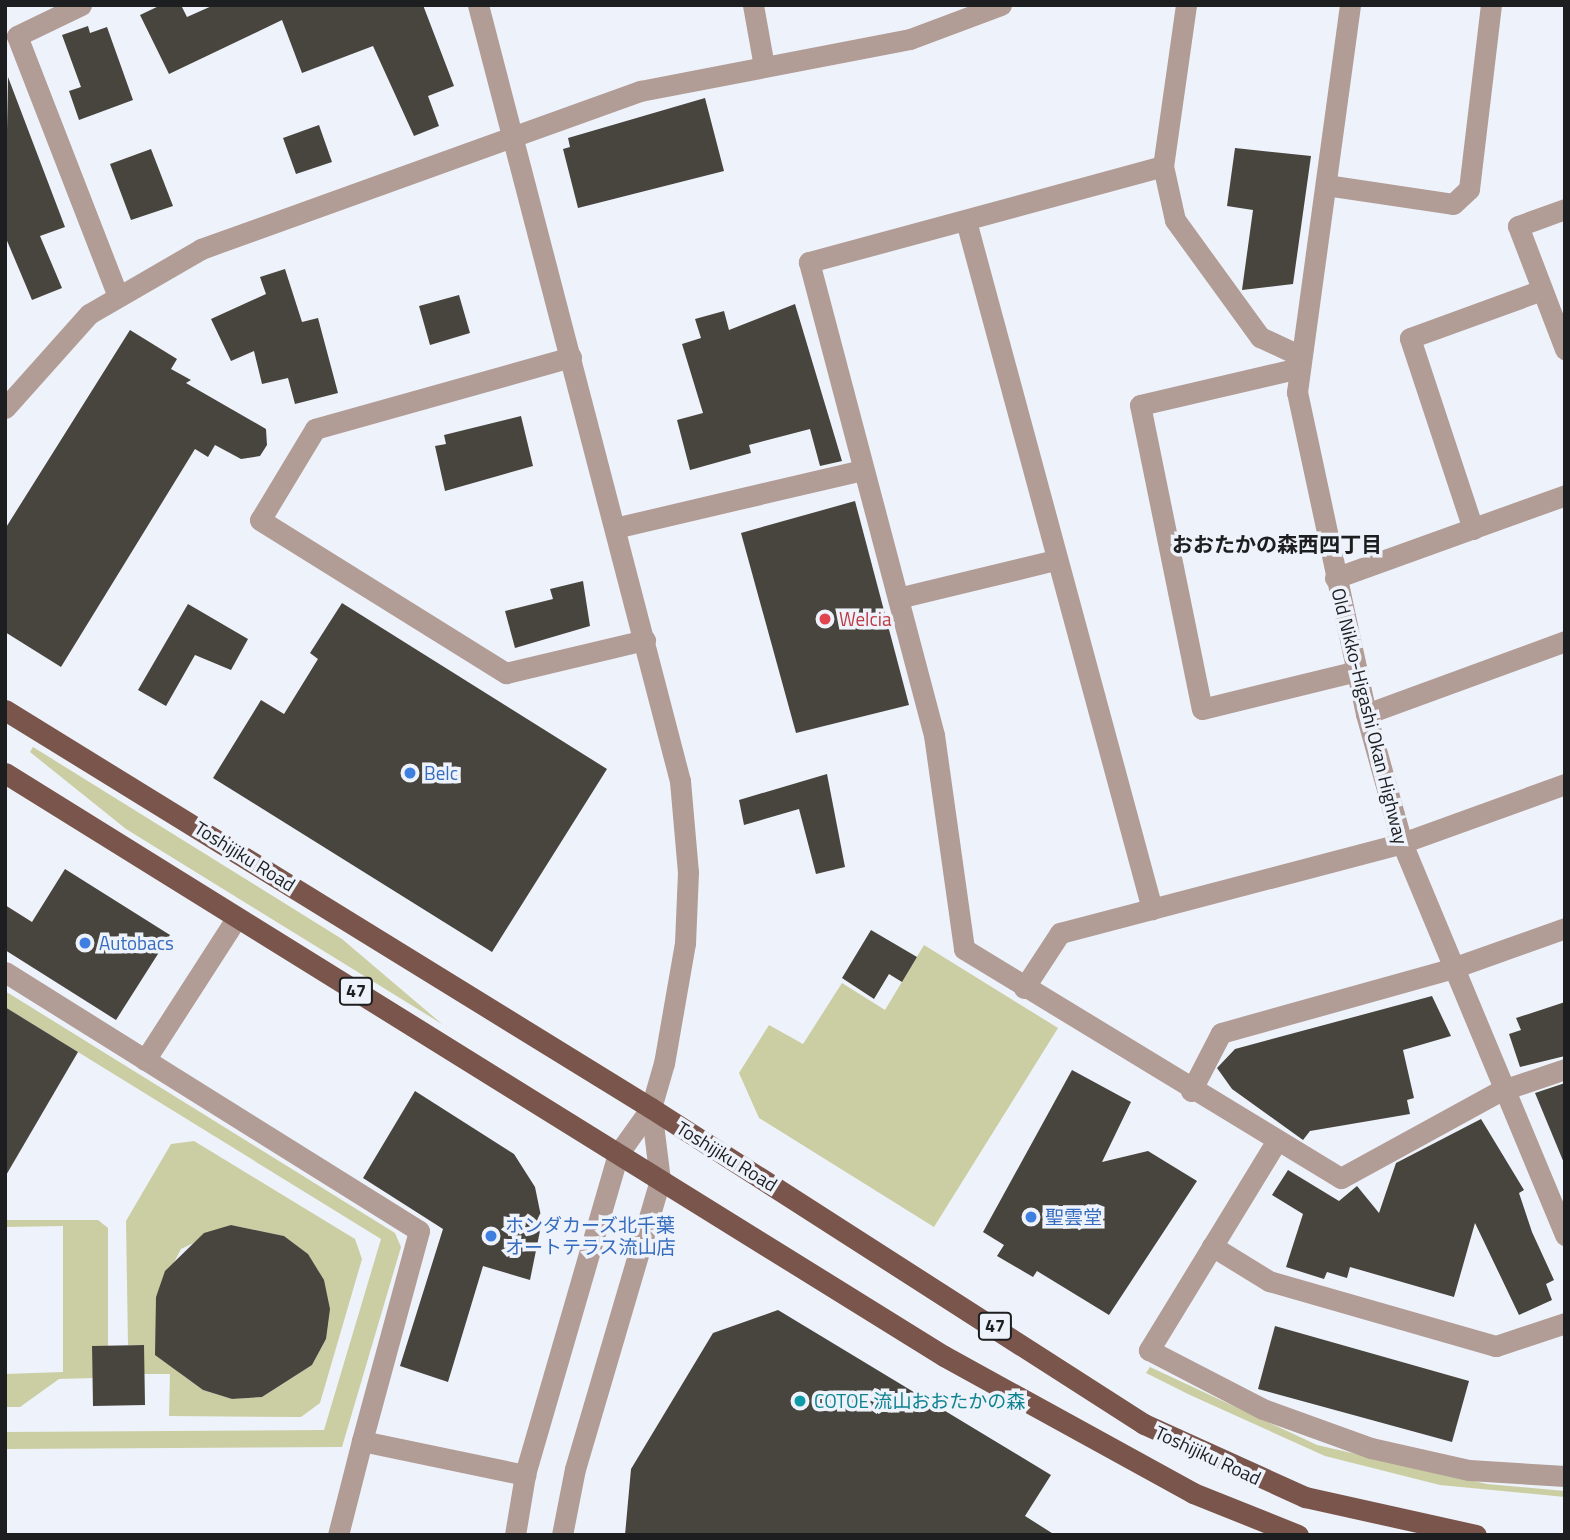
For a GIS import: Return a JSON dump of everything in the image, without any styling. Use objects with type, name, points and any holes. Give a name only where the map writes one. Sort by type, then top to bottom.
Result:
[{"type":"main road","name":"Toshijiku Road","points":[[5,710],[651,1108],[1193,1451],[1355,1512],[1476,1535]]},
{"type":"main road","name":"Toshijiku Road","points":[[5,773],[660,1180],[1094,1441],[1193,1493],[1298,1535]]},
{"type":"street","points":[[81,5],[11,39],[117,294]]},
{"type":"street","points":[[478,5],[515,137],[570,357],[618,527],[680,781],[688,872],[677,1006],[651,1108],[660,1180],[575,1469],[562,1535]]},
{"type":"street","points":[[753,5],[764,66]]},
{"type":"street","points":[[5,408],[61,340],[117,294],[201,249],[640,91],[910,39],[1001,5]]},
{"type":"street","points":[[1186,5],[1163,166],[1175,220],[1260,337],[1300,362]]},
{"type":"street","name":"Old Nikko-Higashi Okan Highway","points":[[1350,5],[1297,392],[1366,714],[1402,844],[1500,1091],[1562,1222]]},
{"type":"street","points":[[1326,185],[1453,204],[1469,189],[1491,5]]},
{"type":"street","points":[[1163,166],[809,262],[934,735],[964,949],[1191,1091],[1341,1178],[1500,1091],[1565,1069]]},
{"type":"street","points":[[1565,209],[1518,226],[1565,349]]},
{"type":"street","points":[[966,221],[1055,560],[1152,909]]},
{"type":"street","points":[[1473,529],[1410,338],[1542,290]]},
{"type":"street","points":[[570,357],[315,429],[260,520],[506,673],[645,640]]},
{"type":"street","points":[[1300,362],[1140,405],[1202,709],[1357,671]]},
{"type":"street","points":[[618,527],[862,470]]},
{"type":"street","points":[[1335,579],[1565,495]]},
{"type":"street","points":[[898,598],[1055,560]]},
{"type":"street","points":[[1366,714],[1565,641]]},
{"type":"street","points":[[1024,988],[1060,933],[1402,844],[1565,784]]},
{"type":"street","points":[[145,1060],[236,919]]},
{"type":"street","points":[[1191,1091],[1220,1033],[1451,969],[1565,928]]},
{"type":"street","points":[[5,972],[419,1231],[338,1535]]},
{"type":"street","points":[[515,1535],[526,1475],[618,1153],[651,1108]]},
{"type":"street","points":[[1276,1142],[1149,1350],[1263,1409],[1371,1448],[1469,1470],[1565,1476]]},
{"type":"street","points":[[1212,1246],[1269,1281],[1496,1346],[1565,1323]]},
{"type":"street","points":[[362,1441],[526,1475]]},
{"type":"green space","points":[[33,747],[342,939],[442,1024],[126,829],[30,752]]},
{"type":"green space","points":[[924,945],[1058,1028],[934,1227],[759,1118],[739,1073],[769,1025],[803,1044],[842,983],[885,1010]]},
{"type":"green space","points":[[5,991],[395,1233],[401,1247],[342,1447],[5,1449],[5,1432],[324,1430],[381,1239],[5,1007]]},
{"type":"green space","points":[[194,1141],[355,1239],[362,1259],[320,1403],[301,1417],[169,1416],[170,1374],[144,1374],[144,1345],[128,1345],[126,1221],[171,1144]],"holes":[[[231,1225],[284,1236],[308,1254],[326,1339],[312,1365],[262,1397],[232,1399],[203,1390],[181,1374],[156,1325],[156,1297],[181,1249]]]},
{"type":"green space","points":[[5,1220],[98,1220],[108,1228],[108,1346],[92,1346],[93,1378],[59,1379],[20,1407],[5,1407],[5,1374],[63,1372],[63,1226],[5,1227]]},
{"type":"green space","points":[[1150,1367],[1317,1445],[1487,1484],[1565,1491],[1565,1497],[1440,1485],[1325,1456],[1146,1373]]},
{"type":"building","points":[[161,5],[181,5],[187,17],[214,5],[423,5],[454,86],[428,96],[439,126],[414,136],[373,46],[302,73],[282,20],[169,74],[140,15]]},
{"type":"building","points":[[88,26],[90,33],[107,27],[133,100],[79,120],[69,91],[81,87],[62,35]]},
{"type":"building","points":[[8,77],[65,227],[40,236],[62,288],[32,300],[5,236]]},
{"type":"building","points":[[705,98],[724,171],[578,208],[563,149],[570,147],[568,138]]},
{"type":"building","points":[[319,125],[332,162],[296,174],[283,138]]},
{"type":"building","points":[[1235,148],[1311,156],[1293,284],[1242,290],[1253,210],[1227,206]]},
{"type":"building","points":[[151,149],[173,206],[131,220],[110,164]]},
{"type":"building","points":[[285,269],[302,322],[318,318],[338,393],[295,404],[288,378],[262,384],[254,351],[231,361],[211,319],[266,294],[260,277]]},
{"type":"building","points":[[459,295],[470,333],[430,345],[419,306]]},
{"type":"building","points":[[795,304],[842,461],[820,466],[810,429],[749,445],[751,453],[690,470],[677,420],[703,413],[682,344],[701,338],[695,319],[724,311],[729,330]]},
{"type":"building","points":[[130,330],[177,359],[171,369],[191,380],[186,383],[266,429],[267,445],[260,456],[241,459],[215,445],[208,457],[195,449],[61,667],[5,632],[5,529]]},
{"type":"building","points":[[521,416],[533,466],[445,491],[435,446],[446,444],[444,435]]},
{"type":"building","name":"Welcia","points":[[855,501],[909,705],[796,733],[741,533]]},
{"type":"building","points":[[583,581],[590,626],[515,648],[505,611],[553,599],[550,589]]},
{"type":"building","name":"Belc","points":[[342,603],[607,769],[492,952],[213,778],[261,700],[284,714],[318,659],[310,653]]},
{"type":"building","points":[[188,604],[248,639],[231,670],[195,655],[166,706],[138,690]]},
{"type":"building","points":[[827,774],[845,867],[816,874],[799,809],[744,825],[739,800]]},
{"type":"building","name":"Autobacs","points":[[65,869],[170,935],[116,1020],[5,950],[5,905],[32,922]]},
{"type":"building","points":[[871,930],[917,957],[902,982],[889,974],[874,999],[842,978]]},
{"type":"building","points":[[1432,996],[1451,1036],[1403,1050],[1414,1098],[1407,1100],[1410,1114],[1310,1131],[1303,1140],[1232,1089],[1217,1068],[1235,1049]]},
{"type":"building","points":[[1565,1002],[1565,1056],[1520,1067],[1509,1034],[1521,1030],[1516,1018]]},
{"type":"building","points":[[5,1007],[78,1052],[5,1177]]},
{"type":"building","points":[[1072,1070],[1131,1102],[1102,1162],[1148,1151],[1197,1181],[1109,1315],[1037,1271],[1033,1277],[997,1256],[1004,1245],[983,1232]]},
{"type":"building","points":[[1565,1083],[1565,1163],[1564,1163],[1535,1093]]},
{"type":"building","name":"ホンダカーズ北千葉 オートテラス流山店","points":[[415,1091],[514,1154],[535,1187],[542,1221],[530,1280],[483,1266],[448,1382],[400,1366],[443,1229],[363,1178]]},
{"type":"building","points":[[1481,1119],[1524,1190],[1519,1193],[1532,1232],[1554,1280],[1546,1284],[1552,1300],[1519,1315],[1475,1223],[1454,1297],[1350,1267],[1347,1278],[1327,1272],[1324,1279],[1286,1267],[1303,1214],[1272,1195],[1288,1170],[1339,1201],[1357,1186],[1379,1213],[1396,1163]]},
{"type":"building","points":[[231,1225],[284,1236],[308,1254],[324,1280],[330,1309],[326,1339],[312,1365],[262,1397],[232,1399],[203,1390],[155,1355],[156,1297],[165,1271],[204,1233]]},
{"type":"building","name":"COTOE 流山おおたかの森","points":[[778,1310],[1051,1475],[1025,1516],[1055,1535],[625,1535],[631,1469],[713,1333]]},
{"type":"building","points":[[1275,1326],[1469,1381],[1452,1442],[1258,1389]]},
{"type":"building","points":[[144,1345],[145,1405],[93,1406],[92,1346]]},
{"type":"place","name":"Welcia","points":[[825,619]]},
{"type":"place","name":"Belc","points":[[410,773]]},
{"type":"place","name":"Autobacs","points":[[85,943]]},
{"type":"place","name":"聖雲堂","points":[[1031,1217]]},
{"type":"place","name":"ホンダカーズ北千葉 オートテラス流山店","points":[[491,1236]]},
{"type":"place","name":"COTOE 流山おおたかの森","points":[[800,1401]]},
{"type":"district","name":"おおたかの森西四丁目","points":[[1277,544]]}]
